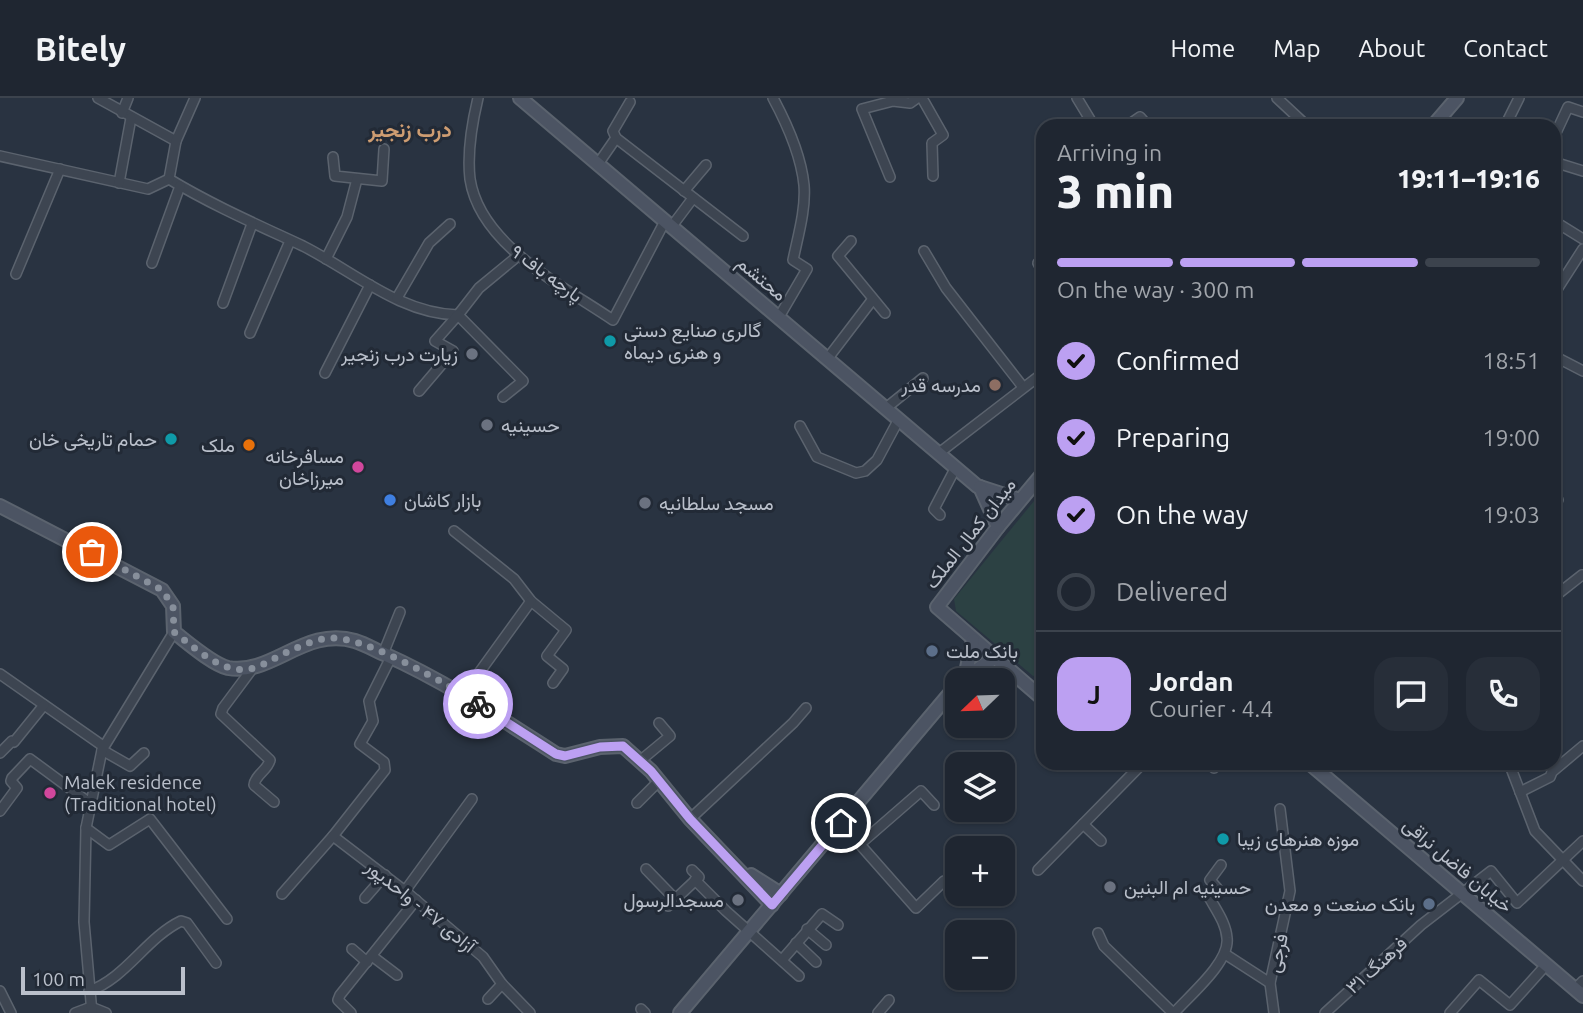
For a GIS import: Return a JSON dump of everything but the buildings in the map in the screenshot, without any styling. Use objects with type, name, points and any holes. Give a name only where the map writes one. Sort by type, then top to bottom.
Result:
[{"type":"main road","name":"محتشم","points":[[520,98],[980,488],[998,527]]},
{"type":"main road","points":[[1439,119],[1457,98]]},
{"type":"main road","name":"میدان کمال الملک","points":[[1036,481],[937,607],[1036,693]]},
{"type":"main road","name":"محتشم","points":[[980,488],[1020,500]]},
{"type":"main road","points":[[0,506],[162,590],[173,606],[174,632],[225,667],[252,669],[320,639],[355,641],[463,695],[556,754],[565,756],[600,747],[623,746],[641,760],[690,819],[772,905]]},
{"type":"main road","points":[[965,668],[973,639]]},
{"type":"main road","points":[[980,668],[994,658]]},
{"type":"main road","points":[[680,1013],[945,700]]},
{"type":"main road","name":"خیابان فاضل نراقی","points":[[1320,770],[1546,965],[1580,989]]},
{"type":"main road","points":[[736,865],[781,894]]},
{"type":"street","points":[[98,98],[176,141]]},
{"type":"street","points":[[121,113],[128,98]]},
{"type":"street","points":[[169,179],[176,141],[195,98]]},
{"type":"street","name":"پارچه باف ۹","points":[[478,98],[471,146],[471,182],[484,214],[495,232],[519,256],[613,320],[668,224]]},
{"type":"street","points":[[773,98],[787,125],[804,181],[793,260],[807,269],[779,317]]},
{"type":"street","points":[[890,177],[862,109],[894,101],[910,103],[919,98],[943,135],[932,143],[933,176]]},
{"type":"street","points":[[1077,98],[1090,119]]},
{"type":"street","points":[[1281,100],[1300,119]]},
{"type":"street","points":[[1508,119],[1515,100]]},
{"type":"street","points":[[631,102],[613,131],[616,138],[743,236]]},
{"type":"street","points":[[1561,122],[1568,107],[1583,112]]},
{"type":"street","points":[[119,183],[131,118]]},
{"type":"street","points":[[598,164],[616,138]]},
{"type":"street","points":[[333,157],[335,176],[382,181],[384,149]]},
{"type":"street","points":[[0,156],[148,189],[169,179]]},
{"type":"street","points":[[1561,164],[1583,171]]},
{"type":"street","points":[[684,191],[706,165]]},
{"type":"street","points":[[16,274],[60,169]]},
{"type":"street","points":[[169,179],[397,298],[443,315],[458,315],[523,381],[503,397]]},
{"type":"street","points":[[326,259],[347,217],[357,179]]},
{"type":"street","points":[[152,263],[180,186]]},
{"type":"street","points":[[668,224],[694,198]]},
{"type":"street","points":[[223,303],[252,224]]},
{"type":"street","points":[[397,298],[429,243],[450,224]]},
{"type":"street","points":[[1561,225],[1583,239]]},
{"type":"street","points":[[250,333],[290,241]]},
{"type":"street","points":[[851,242],[838,256],[886,313]]},
{"type":"street","points":[[1561,286],[1580,261],[1583,249]]},
{"type":"street","points":[[923,251],[946,288],[1023,387]]},
{"type":"street","points":[[419,391],[453,351],[435,341],[479,288],[519,256]]},
{"type":"street","points":[[325,373],[370,285]]},
{"type":"street","points":[[828,358],[873,299]]},
{"type":"street","points":[[1561,360],[1583,371]]},
{"type":"street","points":[[886,408],[923,378]]},
{"type":"street","points":[[939,453],[1036,378]]},
{"type":"street","points":[[800,426],[817,457],[856,474],[865,471],[877,460],[899,419]]},
{"type":"street","points":[[940,515],[934,509],[956,467]]},
{"type":"street","points":[[454,531],[514,579],[531,601],[566,630],[548,656],[564,669],[553,682]]},
{"type":"street","points":[[1561,592],[1582,575]]},
{"type":"street","points":[[463,695],[531,601]]},
{"type":"street","points":[[282,894],[333,836],[385,770],[384,762],[360,744],[373,721],[369,701],[387,656],[400,612]]},
{"type":"street","points":[[91,1010],[84,922],[86,828],[102,748],[174,632]]},
{"type":"street","points":[[252,669],[221,714],[271,760],[254,785],[274,802]]},
{"type":"street","points":[[0,674],[130,766],[144,753]]},
{"type":"street","points":[[0,753],[14,742],[44,705]]},
{"type":"street","points":[[690,819],[806,708]]},
{"type":"street","points":[[641,760],[670,736],[659,723]]},
{"type":"street","points":[[1561,764],[1583,746]]},
{"type":"street","points":[[1,808],[17,788],[11,781],[12,778],[30,760],[91,804]]},
{"type":"street","points":[[1038,870],[1136,770]]},
{"type":"street","points":[[1512,770],[1535,831],[1583,881]]},
{"type":"street","points":[[1520,792],[1550,778],[1554,770]]},
{"type":"street","points":[[637,803],[659,781]]},
{"type":"street","points":[[860,844],[921,791],[934,805]]},
{"type":"street","points":[[70,805],[77,796]]},
{"type":"street","points":[[405,891],[472,799]]},
{"type":"street","name":"فرجی","points":[[1274,1013],[1270,983],[1290,891],[1280,809]]},
{"type":"street","points":[[86,828],[109,845],[150,819],[227,919]]},
{"type":"street","points":[[841,823],[916,908],[944,881]]},
{"type":"street","points":[[1083,824],[1101,841]]},
{"type":"street","name":"آزادی ۴۷ - واحدپور","points":[[333,836],[405,891],[483,957],[502,984],[530,1013]]},
{"type":"street","points":[[1564,861],[1583,841]]},
{"type":"street","name":"فرهنگ ۳۱","points":[[1325,1013],[1421,925],[1490,871],[1517,903],[1564,861]]},
{"type":"street","points":[[1098,933],[1104,946],[1173,1013],[1226,954],[1228,941],[1225,927],[1209,897],[1217,888],[1210,880],[1221,865]]},
{"type":"street","points":[[646,869],[671,903],[694,875],[726,911],[799,976]]},
{"type":"street","points":[[365,898],[385,875]]},
{"type":"street","points":[[351,1013],[338,1000],[416,900]]},
{"type":"street","points":[[782,960],[822,914],[838,925]]},
{"type":"street","points":[[89,991],[113,979],[130,961],[181,921],[187,923],[216,963]]},
{"type":"street","points":[[807,929],[826,945]]},
{"type":"street","points":[[796,943],[816,962]]},
{"type":"street","points":[[352,949],[397,975]]},
{"type":"street","points":[[1226,954],[1270,983]]},
{"type":"street","points":[[1450,1013],[1479,980],[1510,1005],[1546,965]]},
{"type":"street","points":[[488,999],[502,984]]},
{"type":"street","points":[[0,991],[11,1013]]},
{"type":"street","points":[[878,1013],[889,1000]]},
{"type":"street","points":[[75,1013],[91,1010],[106,1013]]},
{"type":"green space","points":[[1036,499],[1036,676],[1033,676],[956,611],[954,599]]},
{"type":"way so far","points":[[92,552],[162,590],[173,606],[174,632],[225,667],[252,669],[320,639],[355,641],[425,673],[478,704]]},
{"type":"place","name":"گالری صنایع دستی و هنری دیماه","points":[[610,341]]},
{"type":"place","name":"زیارت درب زنجیر","points":[[472,354]]},
{"type":"place","name":"مدرسه قدر","points":[[995,385]]},
{"type":"place","name":"حسینیه","points":[[487,425]]},
{"type":"place","name":"حمام تاریخی خان","points":[[171,439]]},
{"type":"place","name":"ملک","points":[[249,445]]},
{"type":"place","name":"مسافرخانه میرزاخان","points":[[358,467]]},
{"type":"place","name":"بازار کاشان","points":[[390,500]]},
{"type":"place","name":"مسجد سلطانیه","points":[[645,503]]},
{"type":"place","name":"بانک ملت","points":[[932,651]]},
{"type":"place","name":"Malek residence (Traditional hotel)","points":[[50,793]]},
{"type":"place","name":"موزه هنرهای زیبا","points":[[1223,839]]},
{"type":"place","name":"حسینیه ام البنین","points":[[1110,887]]},
{"type":"place","name":"مسجدالرسول","points":[[738,900]]},
{"type":"place","name":"بانک صنعت و معدن","points":[[1429,904]]},
{"type":"district","name":"درب زنجیر","points":[[410,129]]},
{"type":"route","points":[[478,704],[556,754],[565,756],[600,747],[623,746],[651,771],[690,819],[772,905],[841,823]]}]
